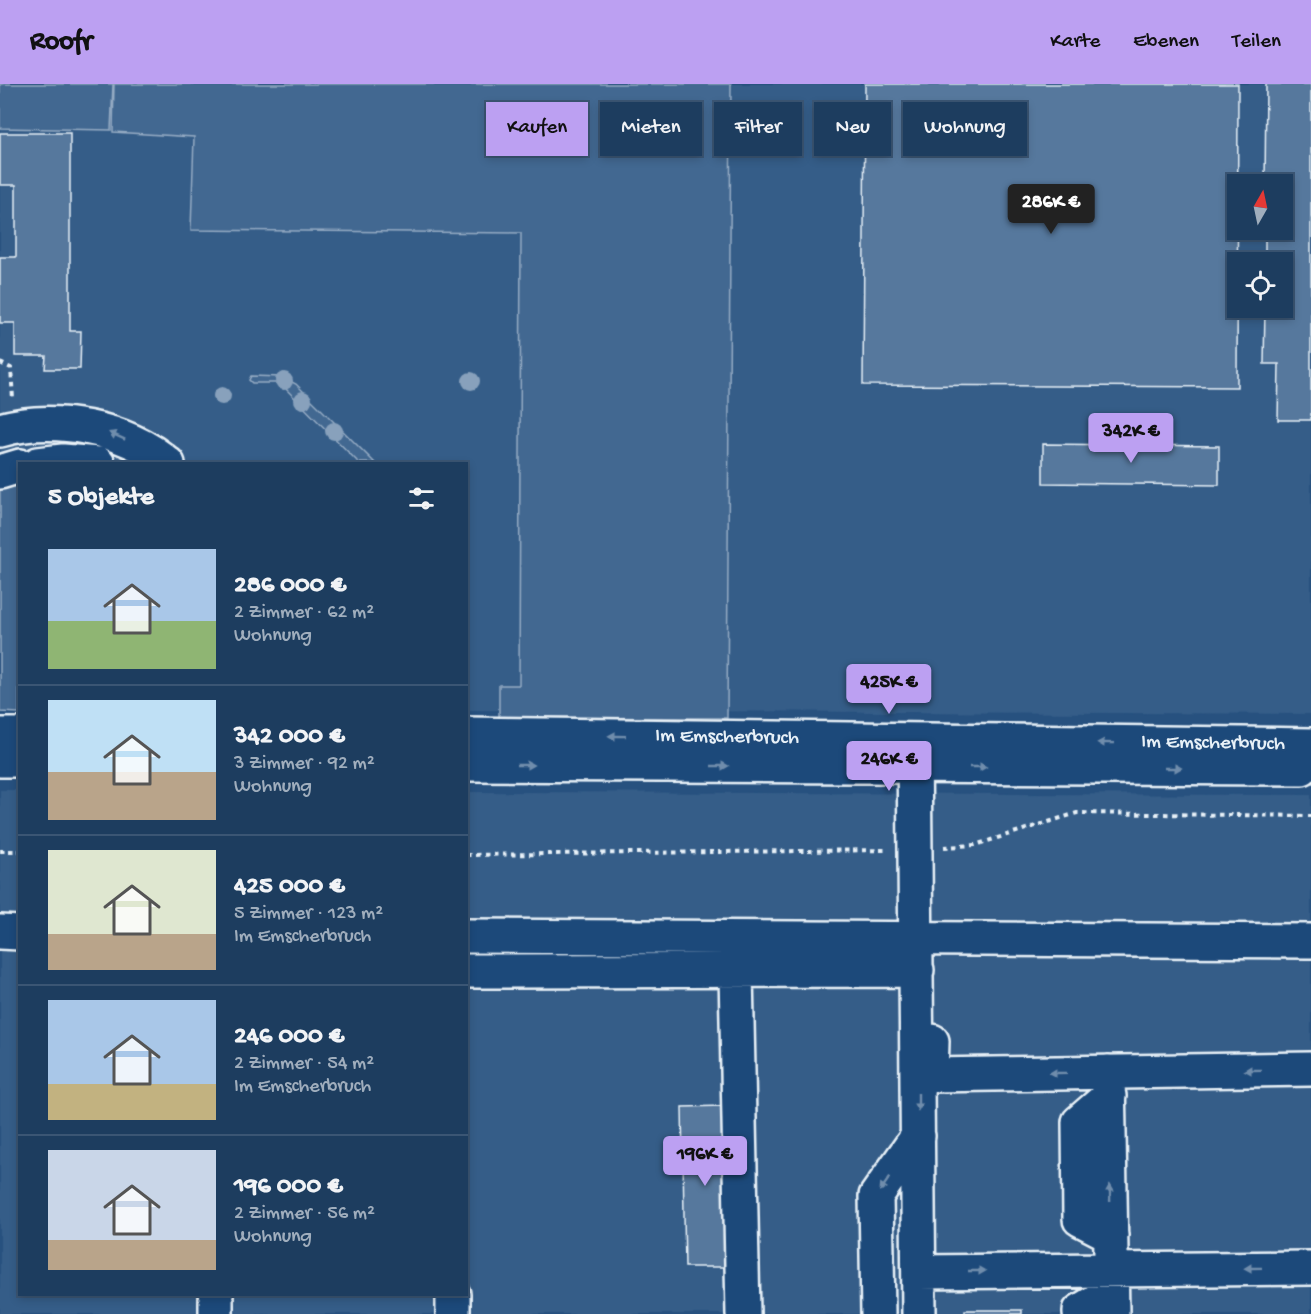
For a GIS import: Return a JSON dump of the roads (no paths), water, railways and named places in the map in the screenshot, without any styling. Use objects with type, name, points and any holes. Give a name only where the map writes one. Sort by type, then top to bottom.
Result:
[{"type":"main road","points":[[7,428],[42,423],[107,431],[142,447],[165,462]]},
{"type":"main road","points":[[55,462],[75,462]]},
{"type":"main road","points":[[0,472],[18,466]]},
{"type":"main road","name":"Im Emscherbruch","points":[[468,734],[914,754],[1311,768]]},
{"type":"main road","points":[[0,735],[18,735]]},
{"type":"main road","name":"Im Emscherbruch","points":[[468,764],[1311,745]]},
{"type":"main road","points":[[914,754],[919,1314]]},
{"type":"main road","points":[[0,760],[18,760]]},
{"type":"main road","points":[[0,932],[18,933]]},
{"type":"main road","points":[[468,936],[917,955]]},
{"type":"main road","points":[[468,970],[736,972],[917,955],[1311,941]]},
{"type":"main road","points":[[736,972],[743,1314]]},
{"type":"main road","points":[[917,1022],[933,1028],[932,1075],[1108,1084],[1311,1069]]},
{"type":"main road","points":[[1108,1084],[1079,1122],[1080,1219],[1110,1234],[1111,1292]]},
{"type":"main road","points":[[878,1314],[876,1196],[918,1136]]},
{"type":"main road","points":[[919,1272],[1111,1292],[1311,1268]]},
{"type":"main road","points":[[1080,1314],[1080,1311],[1111,1292]]},
{"type":"main road","points":[[216,1296],[216,1314]]},
{"type":"main road","points":[[453,1296],[453,1314]]}]
